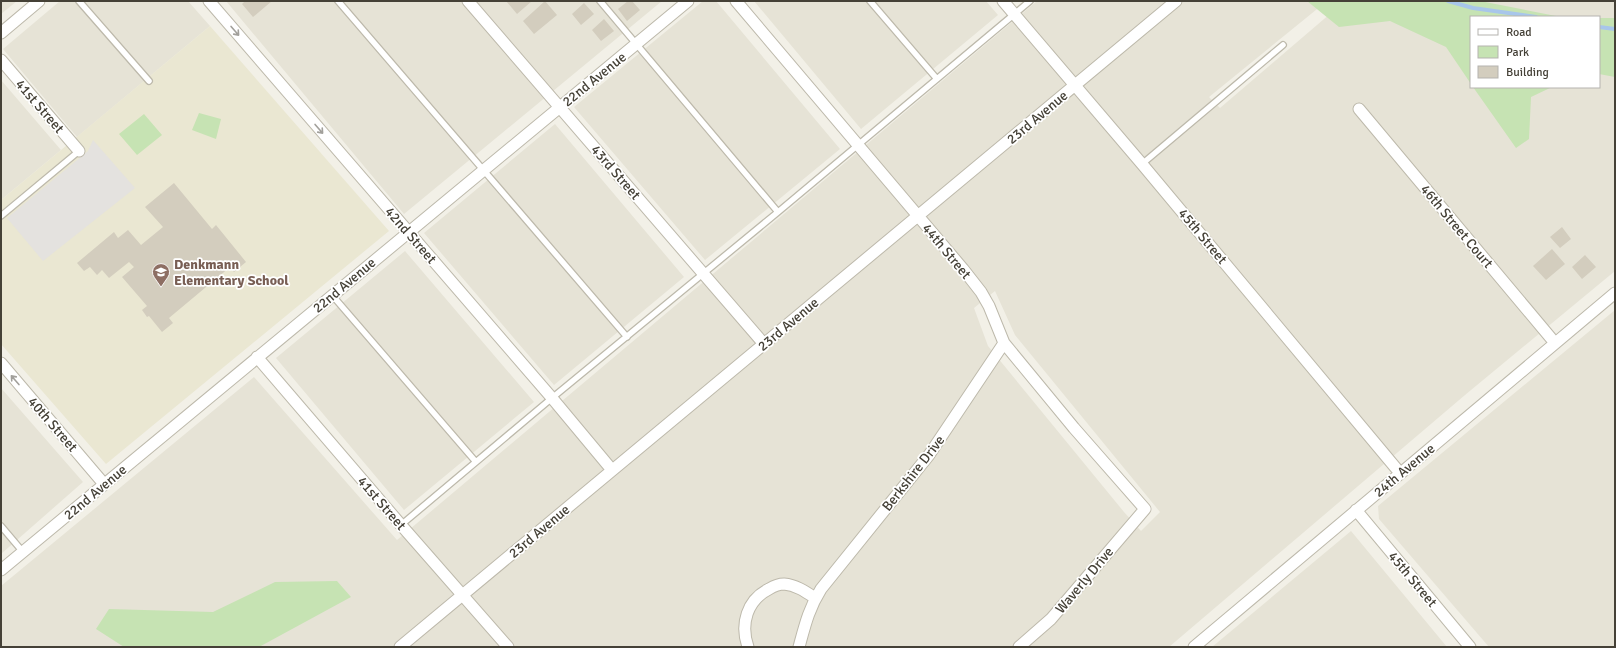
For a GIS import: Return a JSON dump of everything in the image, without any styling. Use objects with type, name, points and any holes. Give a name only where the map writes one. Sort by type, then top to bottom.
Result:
[{"type":"street","points":[[1,33],[39,1]]},
{"type":"street","name":"42nd Street","points":[[209,1],[552,398],[612,470]]},
{"type":"street","name":"43rd Street","points":[[468,1],[764,344]]},
{"type":"street","name":"22nd Avenue","points":[[1,570],[688,1]]},
{"type":"street","name":"44th Street","points":[[736,1],[981,292],[989,306],[1004,343],[1074,428],[1145,509]]},
{"type":"street","name":"45th Street","points":[[1003,1],[1142,164],[1400,473]]},
{"type":"street","name":"23rd Avenue","points":[[400,647],[1176,1]]},
{"type":"street","name":"41st Street","points":[[1,60],[79,151]]},
{"type":"street","name":"46th Street Court","points":[[1359,109],[1555,343]]},
{"type":"street","name":"24th Avenue","points":[[1194,647],[1615,293]]},
{"type":"street","name":"Berkshire Drive","points":[[799,647],[807,615],[815,598],[841,563],[929,454],[1004,343]]},
{"type":"street","name":"41st Street","points":[[257,357],[400,525],[508,647]]},
{"type":"street","name":"40th Street","points":[[1,363],[104,484]]},
{"type":"street","name":"Waverly Drive","points":[[1020,647],[1051,619],[1145,509]]},
{"type":"street","name":"45th Street","points":[[1356,510],[1470,647]]},
{"type":"street","points":[[748,647],[744,628],[746,614],[751,604],[759,595],[776,585],[784,584],[794,586],[815,598]]},
{"type":"lane","points":[[78,1],[148,81]]},
{"type":"lane","points":[[338,1],[627,337]]},
{"type":"lane","points":[[600,1],[778,212]]},
{"type":"lane","points":[[870,1],[937,79]]},
{"type":"lane","points":[[400,525],[704,274],[1030,1]]},
{"type":"lane","points":[[1142,164],[1283,46]]},
{"type":"lane","points":[[1,216],[79,151]]},
{"type":"lane","points":[[332,295],[476,462]]},
{"type":"lane","points":[[1,526],[23,552]]},
{"type":"shaded area","points":[[1,1],[17,1],[1,14]]},
{"type":"shaded area","points":[[60,1],[188,1],[210,26],[77,137],[3,49]]},
{"type":"shaded area","points":[[226,1],[662,1],[404,214]]},
{"type":"shaded area","points":[[703,1],[716,1],[840,149],[705,260],[574,107]]},
{"type":"shaded area","points":[[754,1],[986,1],[998,15],[861,129]]},
{"type":"shaded area","points":[[1037,1],[1327,1],[1209,97],[1220,108],[1345,1],[1615,1],[1615,271],[1465,395],[1169,647],[1,647],[1,586],[254,377],[397,540]],"holes":[[[995,291],[1015,335],[1160,512],[1141,531],[988,346],[974,308]]]},
{"type":"shaded area","name":"Denkmann Elementary School","points":[[210,26],[389,231],[106,464],[1,344],[1,200]]},
{"type":"shaded area","points":[[1,80],[61,150],[1,200]]},
{"type":"shaded area","points":[[555,124],[684,277],[554,385],[424,233]]},
{"type":"shaded area","points":[[93,140],[135,188],[43,261],[7,218],[88,151]]},
{"type":"shaded area","points":[[405,251],[534,402],[404,510],[276,358]]},
{"type":"shaded area","points":[[1615,310],[1615,647],[1489,647],[1379,519],[1378,506]]},
{"type":"shaded area","points":[[1,388],[83,482],[1,554]]},
{"type":"shaded area","points":[[1351,531],[1447,647],[1212,647]]},
{"type":"green space","points":[[1307,1],[1480,1],[1556,16],[1470,16],[1470,83],[1446,47],[1390,21],[1339,27]]},
{"type":"green space","points":[[1600,18],[1615,18],[1615,77],[1600,74]]},
{"type":"green space","points":[[1474,88],[1550,88],[1531,97],[1529,139],[1516,148]]},
{"type":"green space","points":[[199,113],[221,119],[216,139],[192,130]]},
{"type":"green space","points":[[144,114],[162,135],[137,155],[119,134]]},
{"type":"green space","points":[[337,581],[351,597],[259,647],[124,647],[96,629],[109,609],[213,612],[275,582]]},
{"type":"building","points":[[245,1],[272,1],[253,17],[242,4]]},
{"type":"building","points":[[506,1],[532,1],[517,14]]},
{"type":"building","points":[[545,1],[557,15],[534,34],[523,21]]},
{"type":"building","points":[[628,1],[632,1],[640,10],[627,21],[618,9]]},
{"type":"building","points":[[584,3],[594,14],[581,25],[572,14]]},
{"type":"building","points":[[604,19],[614,31],[601,41],[592,30]]},
{"type":"building","points":[[174,183],[212,229],[216,225],[246,262],[234,272],[230,267],[169,318],[173,323],[162,332],[149,316],[147,317],[142,310],[147,306],[122,277],[134,267],[129,262],[109,278],[102,270],[97,275],[90,267],[84,271],[77,263],[114,232],[118,238],[128,230],[141,245],[163,227],[145,207]]},
{"type":"building","points":[[1562,227],[1571,239],[1560,248],[1550,237]]},
{"type":"building","points":[[1552,249],[1565,264],[1546,280],[1533,266]]},
{"type":"building","points":[[1585,255],[1596,267],[1582,279],[1572,267]]},
{"type":"waterway","points":[[1448,1],[1473,8],[1529,16]]},
{"type":"waterway","points":[[1600,27],[1615,29]]},
{"type":"place","name":"Denkmann Elementary School","points":[[161,287]]}]
